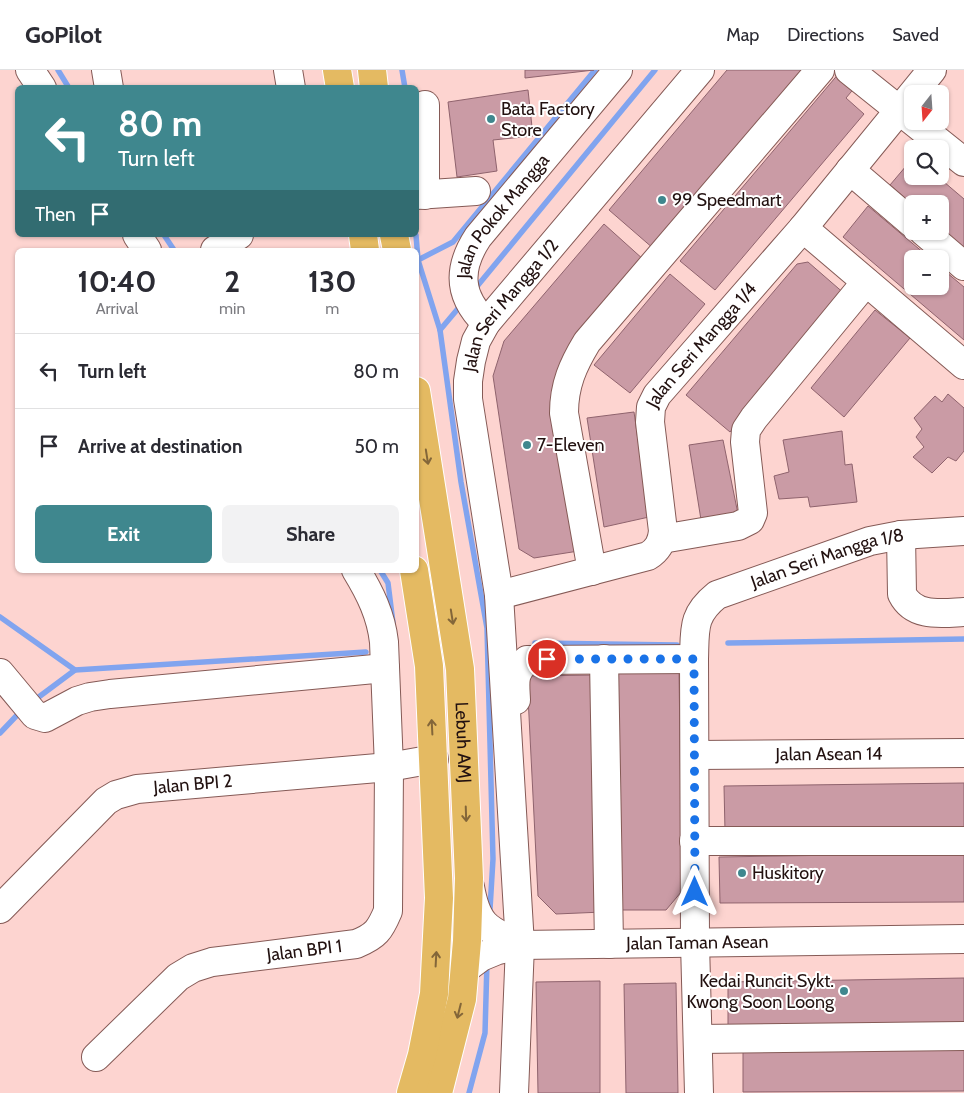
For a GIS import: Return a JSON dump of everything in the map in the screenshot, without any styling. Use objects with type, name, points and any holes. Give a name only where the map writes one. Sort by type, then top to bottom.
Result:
[{"type":"highway","points":[[338,70],[340,85]]},
{"type":"highway","points":[[372,70],[374,85]]},
{"type":"highway","name":"Lebuh AMJ","points":[[419,410],[460,669],[469,878],[468,941],[462,999],[438,1093]]},
{"type":"highway","name":"Lebuh AMJ","points":[[411,1093],[422,1055],[434,994],[439,898],[429,666],[414,573]]},
{"type":"street","points":[[30,70],[40,85]]},
{"type":"street","points":[[106,70],[108,85]]},
{"type":"street","points":[[288,70],[290,85]]},
{"type":"street","name":"Jalan Pokok Mangga","points":[[478,314],[462,277],[467,254],[478,237],[618,70]]},
{"type":"street","name":"Jalan Seri Mangga 1/2","points":[[526,945],[499,595],[468,400],[468,381],[476,341],[478,314],[700,70]]},
{"type":"street","points":[[592,571],[564,413],[564,396],[568,377],[587,342],[820,70]]},
{"type":"street","points":[[849,70],[964,162]]},
{"type":"street","name":"Jalan Seri Mangga 1/4","points":[[662,539],[663,531],[650,422],[651,407],[657,395],[803,228],[932,70]]},
{"type":"street","points":[[425,105],[421,195],[476,191]]},
{"type":"street","points":[[850,170],[904,216]]},
{"type":"street","points":[[803,228],[964,366]]},
{"type":"street","points":[[138,237],[146,248]]},
{"type":"street","points":[[218,248],[236,237]]},
{"type":"street","points":[[934,240],[964,266]]},
{"type":"street","points":[[499,595],[648,556],[659,547],[662,539],[738,526],[750,520],[753,513],[745,442],[746,430],[786,378],[866,282]]},
{"type":"street","name":"Jalan Seri Mangga 1/8","points":[[694,659],[695,624],[700,612],[717,594],[870,542],[901,535],[964,531]]},
{"type":"street","points":[[901,535],[902,594],[906,602],[914,609],[924,612],[964,612]]},
{"type":"street","name":"Jalan BPI 1","points":[[96,1057],[178,977],[193,968],[212,962],[356,944],[371,938],[381,927],[388,911],[389,768],[385,668],[382,626],[372,596],[358,573]]},
{"type":"street","points":[[604,659],[609,944]]},
{"type":"street","points":[[514,1093],[526,945],[515,679],[518,669],[528,660],[604,659],[694,659],[695,943],[699,1093]]},
{"type":"street","points":[[0,673],[26,705],[45,718],[90,697],[110,694],[385,668]]},
{"type":"street","name":"Jalan Asean 14","points":[[695,755],[964,753]]},
{"type":"street","name":"Jalan BPI 2","points":[[0,909],[106,801],[116,795],[137,790],[389,768],[434,760]]},
{"type":"street","points":[[694,841],[964,841]]},
{"type":"street","name":"Jalan Taman Asean","points":[[469,878],[475,909],[481,921],[491,930],[526,945],[964,939]]},
{"type":"street","points":[[465,969],[481,956],[498,950],[526,945]]},
{"type":"street","points":[[698,1039],[964,1036]]},
{"type":"building","points":[[525,70],[594,70],[525,78]]},
{"type":"building","points":[[727,70],[805,70],[654,249],[609,210]]},
{"type":"building","points":[[840,72],[856,86],[846,98],[864,114],[715,290],[680,261]]},
{"type":"building","name":"Bata Factory Store","points":[[528,90],[533,136],[493,140],[497,171],[457,177],[448,102]]},
{"type":"building","points":[[904,168],[904,185],[948,185],[964,199],[964,248],[949,236],[949,195],[904,195],[904,197],[890,185]]},
{"type":"building","points":[[868,206],[904,236],[904,240],[908,240],[920,250],[904,250],[904,289],[843,237]]},
{"type":"building","points":[[604,224],[644,260],[554,400],[585,550],[534,558],[519,549],[493,376],[504,341]]},
{"type":"building","points":[[808,262],[846,295],[730,432],[686,395],[797,264]]},
{"type":"building","points":[[670,274],[705,304],[630,393],[594,365]]},
{"type":"building","points":[[949,274],[964,287],[964,340],[911,295],[949,295]]},
{"type":"building","points":[[875,310],[910,338],[844,417],[811,388]]},
{"type":"building","points":[[948,394],[964,408],[964,451],[956,461],[948,457],[932,473],[913,457],[924,447],[916,437],[922,429],[914,418],[935,396],[942,402]]},
{"type":"building","points":[[634,412],[649,517],[604,527],[587,418]]},
{"type":"building","points":[[842,431],[845,465],[852,464],[857,502],[810,507],[808,497],[779,499],[774,476],[789,472],[783,440]]},
{"type":"building","points":[[723,440],[739,519],[702,526],[689,445]]},
{"type":"building","points":[[679,670],[682,891],[666,910],[619,910],[610,673]]},
{"type":"building","points":[[599,675],[603,912],[556,914],[538,896],[527,676]]},
{"type":"building","points":[[964,783],[964,830],[725,831],[724,786]]},
{"type":"building","points":[[964,853],[964,902],[720,903],[719,857]]},
{"type":"building","points":[[964,978],[964,1026],[728,1026],[728,982]]},
{"type":"building","points":[[600,981],[600,1093],[538,1093],[536,982]]},
{"type":"building","points":[[676,983],[678,1093],[626,1093],[624,984]]},
{"type":"building","points":[[743,1045],[964,1045],[964,1091],[743,1092]]},
{"type":"waterway","points":[[58,70],[67,85]]},
{"type":"waterway","points":[[402,70],[404,85]]},
{"type":"waterway","points":[[419,259],[453,242],[595,70]]},
{"type":"waterway","points":[[474,290],[655,70]]},
{"type":"waterway","points":[[165,237],[173,248]]},
{"type":"waterway","points":[[416,237],[417,248]]},
{"type":"waterway","points":[[419,263],[440,330],[461,482],[487,628],[493,859],[490,909]]},
{"type":"waterway","points":[[440,330],[461,305]]},
{"type":"waterway","points":[[382,573],[388,583],[393,623]]},
{"type":"waterway","points":[[0,617],[75,670]]},
{"type":"waterway","points":[[728,643],[964,639]]},
{"type":"waterway","points":[[535,643],[677,645]]},
{"type":"waterway","points":[[32,702],[75,670],[366,652]]},
{"type":"waterway","points":[[0,733],[21,711]]},
{"type":"waterway","points":[[469,1093],[485,1033],[487,962]]},
{"type":"place","name":"Bata Factory Store","points":[[491,119]]},
{"type":"place","name":"99 Speedmart","points":[[662,200]]},
{"type":"place","name":"7-Eleven","points":[[527,445]]},
{"type":"place","name":"Huskitory","points":[[742,873]]},
{"type":"place","name":"Kedai Runcit Sykt. Kwong Soon Loong","points":[[844,991]]},
{"type":"route","points":[[547,659],[694,659],[695,892]]}]
